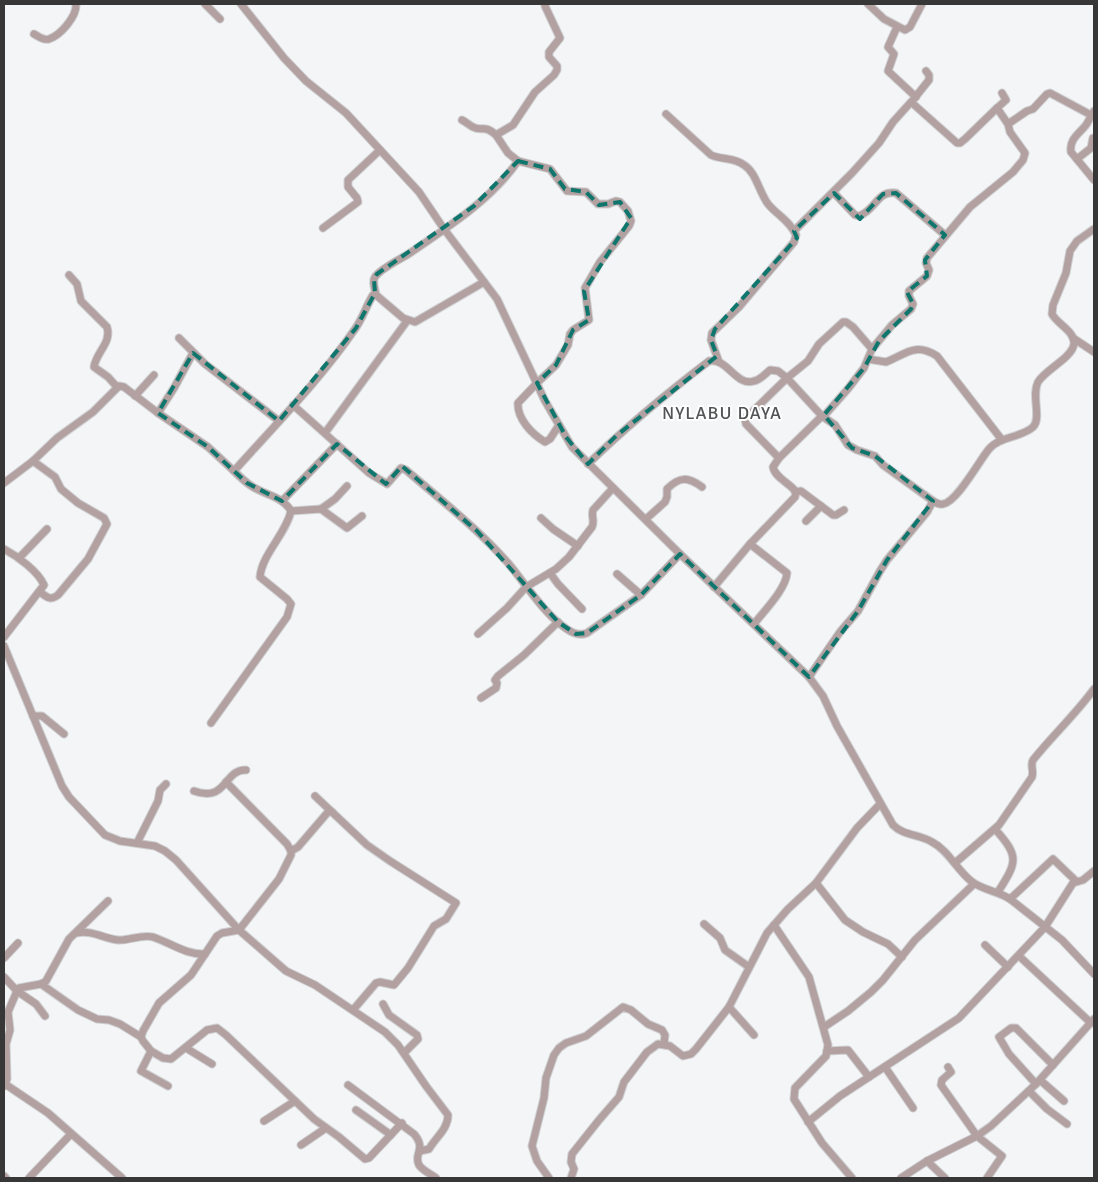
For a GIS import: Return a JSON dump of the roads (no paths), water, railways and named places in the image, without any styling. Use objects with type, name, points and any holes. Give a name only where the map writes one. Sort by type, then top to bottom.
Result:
[{"type":"street","points":[[34,34],[44,39],[49,39],[62,30],[73,16],[76,4]]},
{"type":"street","points":[[205,4],[220,19]]},
{"type":"street","points":[[241,4],[300,75],[346,113],[419,192],[444,229],[497,299],[537,382],[572,447],[714,587],[809,677],[823,696],[837,726],[880,804],[898,831],[934,842],[974,884],[998,892],[1010,899],[1072,948],[1094,974]]},
{"type":"street","points":[[496,136],[513,125],[536,92],[557,70],[557,66],[550,57],[549,52],[560,38],[545,4]]},
{"type":"street","points":[[868,4],[884,19],[897,27],[907,30],[922,4]]},
{"type":"street","points":[[897,27],[888,45],[888,48],[894,54],[889,72],[913,100],[957,143],[965,139],[1006,100],[1002,93]]},
{"type":"street","points":[[794,231],[834,193],[879,143],[893,122],[929,80],[929,75],[926,71]]},
{"type":"street","points":[[1008,124],[1026,111],[1033,109],[1050,93],[1093,113],[1087,124],[1074,138],[1071,152],[1094,180]]},
{"type":"street","points":[[795,492],[773,470],[774,464],[847,390],[864,368],[872,349],[892,325],[911,309],[913,304],[909,291],[927,276],[927,258],[945,235],[970,207],[1014,172],[1023,160],[1025,153],[1010,132],[1008,124],[997,108]]},
{"type":"street","points":[[666,114],[711,155],[737,160],[749,168],[767,202],[794,231],[796,239],[739,307],[712,333],[711,340],[719,362]]},
{"type":"street","points":[[462,120],[476,129],[489,129],[508,153],[518,161],[550,169],[565,189],[570,192],[586,192],[598,204],[620,202],[631,218],[629,226],[600,262],[585,288],[589,320],[573,330],[570,334],[568,345],[556,365],[518,403],[519,414],[530,430],[545,442],[550,439],[559,425]]},
{"type":"street","points":[[1077,159],[1091,148],[1093,138]]},
{"type":"street","points":[[323,228],[358,202],[348,187],[348,180],[380,150]]},
{"type":"street","points":[[484,282],[418,322],[407,321],[376,295],[374,279],[377,274],[444,229],[495,187],[518,161]]},
{"type":"street","points":[[834,193],[855,215],[859,216],[864,214],[883,194],[887,192],[896,193],[945,235]]},
{"type":"street","points":[[1094,229],[1072,246],[1066,273],[1053,305],[1052,314],[1073,338],[1094,352]]},
{"type":"street","points":[[69,275],[77,284],[81,301],[107,326],[106,345],[94,363],[94,367],[108,377],[117,387]]},
{"type":"street","points":[[234,471],[293,405],[356,328],[372,296],[376,295]]},
{"type":"street","points":[[325,433],[407,321]]},
{"type":"street","points":[[780,458],[745,421],[786,378],[808,361],[819,344],[844,322],[853,327],[872,349]]},
{"type":"street","points":[[179,338],[205,364],[279,421]]},
{"type":"street","points":[[588,464],[616,436],[674,388],[709,361],[714,360],[748,382],[754,381],[770,370],[778,372],[822,416],[835,425],[852,448],[875,456],[883,465],[933,501],[945,504],[952,501],[990,447],[1033,426],[1036,421],[1034,396],[1038,383],[1047,371],[1070,352],[1074,346],[1073,338]]},
{"type":"street","points":[[868,359],[884,362],[908,350],[931,352],[937,356],[1002,440]]},
{"type":"street","points":[[158,413],[193,353]]},
{"type":"street","points":[[135,396],[154,375]]},
{"type":"street","points":[[4,483],[33,461],[57,438],[93,412],[117,387],[124,387],[208,447],[255,489],[288,505],[291,511],[290,519],[260,573],[260,577],[290,602],[287,617],[211,723]]},
{"type":"street","points":[[293,405],[369,473],[386,484],[401,468],[406,470],[476,531],[508,564],[558,622],[576,634],[583,635],[641,596],[680,554]]},
{"type":"street","points":[[282,501],[337,444]]},
{"type":"street","points":[[33,461],[55,476],[61,489],[78,503],[104,518],[107,524],[88,559],[58,595],[50,599],[40,592]]},
{"type":"street","points":[[646,519],[665,502],[667,488],[676,480],[692,481],[702,487]]},
{"type":"street","points":[[291,511],[321,509],[335,500],[347,486]]},
{"type":"street","points":[[478,634],[507,608],[526,587],[550,573],[569,557],[592,527],[594,523],[593,510],[612,488]]},
{"type":"street","points":[[795,492],[801,491],[833,515],[844,510]]},
{"type":"street","points":[[714,587],[750,544],[795,497],[795,492]]},
{"type":"street","points":[[809,677],[840,632],[858,611],[884,565],[927,512],[933,501]]},
{"type":"street","points":[[806,521],[821,506]]},
{"type":"street","points":[[321,509],[347,528],[362,516]]},
{"type":"street","points":[[541,518],[553,529],[578,546]]},
{"type":"street","points":[[19,558],[47,529]]},
{"type":"street","points":[[750,544],[787,573],[787,578],[781,589],[754,624]]},
{"type":"street","points":[[4,549],[19,558],[44,582],[44,587],[4,637]]},
{"type":"street","points":[[550,573],[582,609]]},
{"type":"street","points":[[616,574],[641,596]]},
{"type":"street","points":[[481,698],[496,688],[498,676],[524,655],[558,622]]},
{"type":"street","points":[[4,646],[62,786],[69,797],[105,835],[120,841],[155,846],[176,860],[239,930],[286,971],[315,985],[379,1026],[391,1037],[448,1114],[445,1128],[429,1149],[420,1151]]},
{"type":"street","points":[[955,863],[995,829],[1032,777],[1034,773],[1031,766],[1033,760],[1057,732],[1080,710],[1094,689]]},
{"type":"street","points":[[32,716],[42,716],[64,734]]},
{"type":"street","points":[[194,791],[212,794],[240,771],[246,770]]},
{"type":"street","points":[[141,1037],[159,1003],[191,975],[219,934],[239,930],[279,879],[288,863],[291,851],[287,844],[226,782]]},
{"type":"street","points":[[137,843],[158,801],[160,790],[166,784]]},
{"type":"street","points":[[315,796],[367,845],[390,862],[455,901],[456,904],[446,919],[434,926],[408,968],[394,985],[376,983],[353,1010]]},
{"type":"street","points":[[571,1178],[574,1169],[571,1162],[572,1154],[615,1102],[624,1082],[647,1052],[658,1044],[664,1044],[683,1056],[690,1054],[702,1042],[729,1007],[761,941],[774,925],[816,883],[857,828],[880,804]]},
{"type":"street","points":[[291,851],[298,847],[328,812],[332,812]]},
{"type":"street","points":[[995,829],[1011,848],[1014,856],[1009,875],[998,892]]},
{"type":"street","points":[[1010,899],[1053,859],[1076,881]]},
{"type":"street","points":[[808,1122],[840,1096],[959,1018],[1045,927],[1069,887],[1076,881],[1083,880],[1094,871]]},
{"type":"street","points":[[816,883],[845,920],[863,932],[888,944],[902,957]]},
{"type":"street","points":[[824,1028],[871,992],[915,940],[974,884]]},
{"type":"street","points":[[108,901],[63,947],[48,978],[41,984],[20,987],[17,991],[8,1012],[10,1027],[6,1044],[7,1074],[5,1085],[48,1113],[122,1178]]},
{"type":"street","points":[[704,924],[720,938],[725,950],[749,967]]},
{"type":"street","points":[[774,925],[809,977],[828,1045],[826,1056],[795,1088],[793,1094],[796,1104],[822,1143],[852,1178]]},
{"type":"street","points":[[75,933],[86,931],[116,940],[150,936],[191,954],[204,954]]},
{"type":"street","points":[[4,958],[18,943]]},
{"type":"street","points":[[985,945],[1008,967]]},
{"type":"street","points":[[901,1178],[927,1161],[977,1136],[991,1126],[1038,1082],[1093,1021],[1019,956]]},
{"type":"street","points":[[4,977],[17,991],[36,1004],[45,1016]]},
{"type":"street","points":[[41,984],[78,1010],[97,1019],[109,1020],[120,1024],[141,1037],[151,1051],[162,1058],[171,1060],[207,1030],[216,1028],[226,1035],[314,1119],[366,1159],[402,1123]]},
{"type":"street","points":[[384,1004],[389,1015],[417,1035],[418,1039],[404,1053]]},
{"type":"street","points":[[549,1178],[537,1161],[532,1146],[544,1098],[546,1078],[554,1055],[560,1048],[566,1043],[586,1036],[623,1007],[631,1010],[648,1024],[662,1030],[665,1036],[664,1044]]},
{"type":"street","points":[[729,1007],[754,1035]]},
{"type":"street","points":[[1053,1064],[1016,1028],[1011,1028],[999,1037],[1009,1054],[1038,1082],[1064,1101]]},
{"type":"street","points":[[186,1048],[212,1064]]},
{"type":"street","points":[[827,1051],[848,1050],[869,1077]]},
{"type":"street","points":[[151,1051],[141,1070],[168,1086]]},
{"type":"street","points":[[885,1066],[913,1108]]},
{"type":"street","points":[[948,1067],[951,1072],[942,1080],[941,1085],[977,1136],[1002,1156],[987,1178]]},
{"type":"street","points":[[348,1085],[402,1123],[418,1138],[420,1151],[417,1158],[418,1163],[423,1170],[436,1178]]},
{"type":"street","points":[[1029,1091],[1046,1109],[1067,1124]]},
{"type":"street","points":[[264,1121],[295,1101]]},
{"type":"street","points":[[356,1110],[391,1135]]},
{"type":"street","points":[[301,1145],[326,1128]]},
{"type":"street","points":[[29,1178],[71,1134]]},
{"type":"street","points":[[927,1161],[945,1178]]},
{"type":"district","name":"NYLABU DAYA","points":[[722,413]]}]
